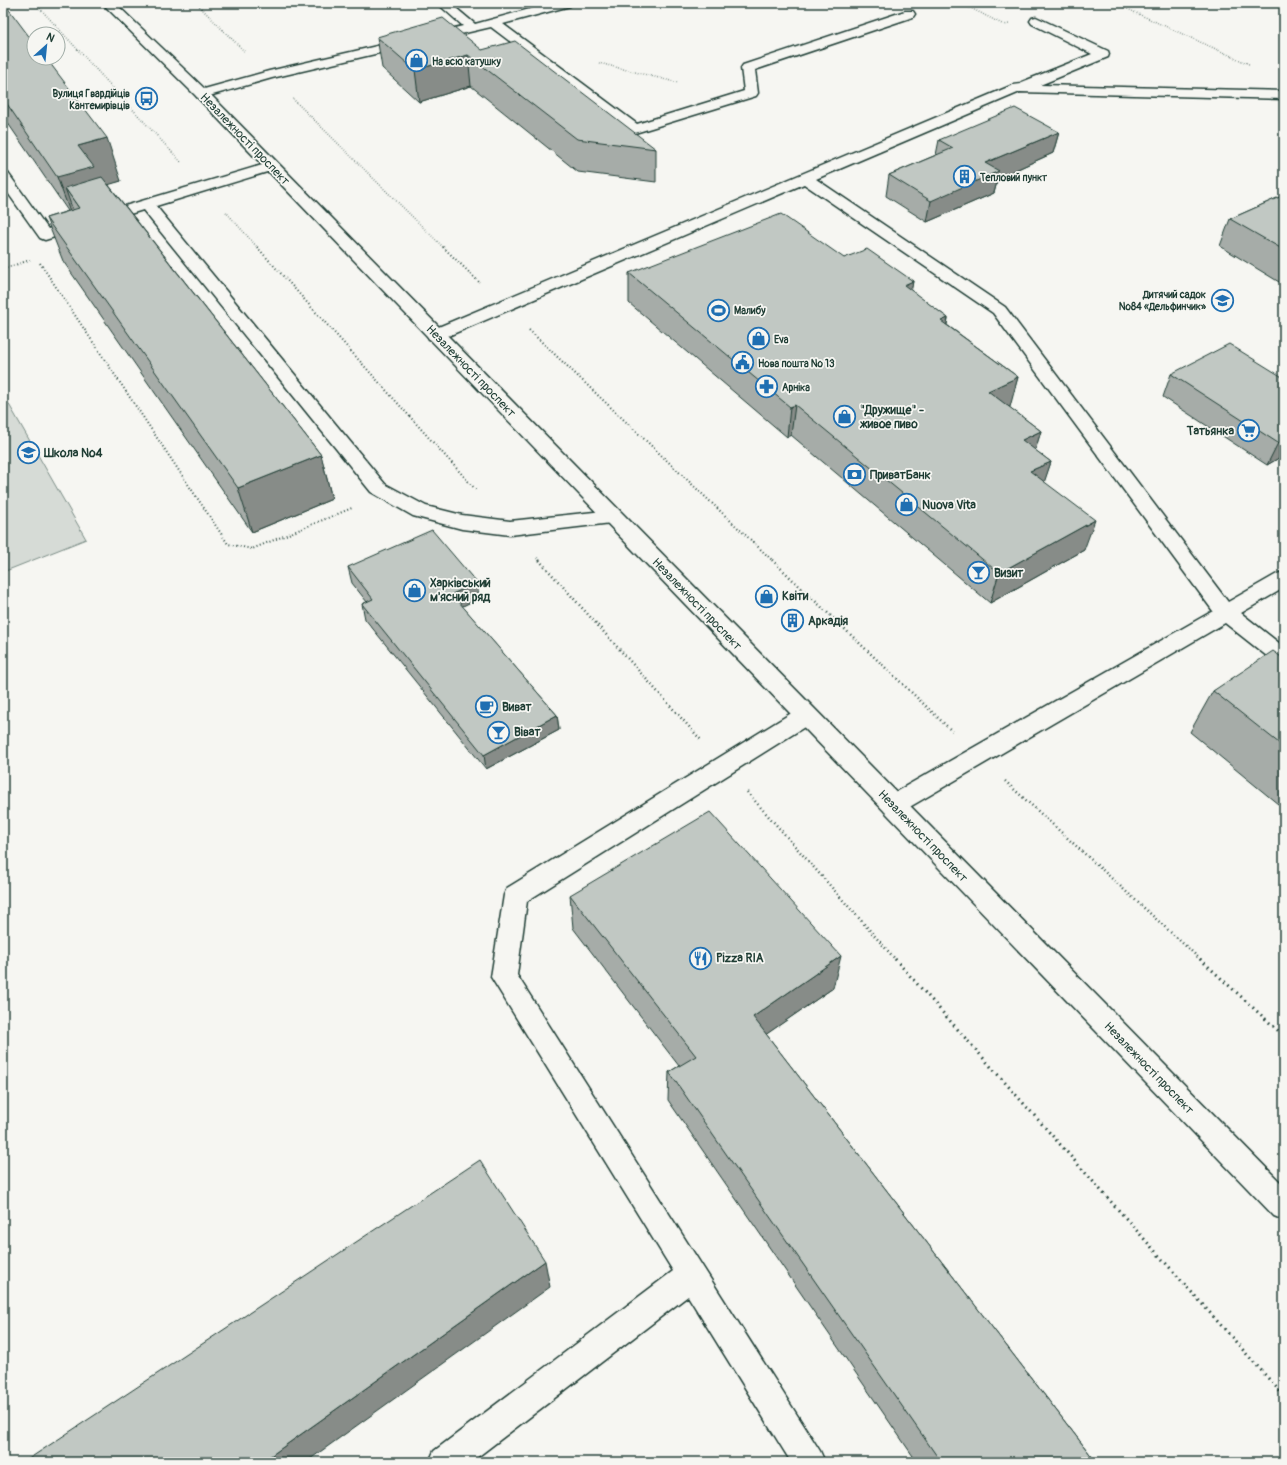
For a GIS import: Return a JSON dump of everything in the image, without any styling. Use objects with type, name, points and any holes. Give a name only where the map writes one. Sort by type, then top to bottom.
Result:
[{"type":"street","name":"Незалежності проспект","points":[[108,3],[202,94],[1284,1206]]},
{"type":"street","points":[[443,3],[473,28]]},
{"type":"street","points":[[202,94],[269,75],[494,23],[566,3]]},
{"type":"street","points":[[494,23],[635,129],[752,93],[748,68],[909,14]]},
{"type":"street","points":[[435,334],[1018,88],[1104,54],[1036,21]]},
{"type":"street","points":[[1018,88],[1284,95]]},
{"type":"street","points":[[3,176],[8,191],[45,235],[272,166]]},
{"type":"street","points":[[805,178],[999,310],[1225,612],[1284,658]]},
{"type":"street","points":[[146,204],[378,488],[420,511],[462,522],[510,528],[613,517]]},
{"type":"street","points":[[893,805],[1284,579]]},
{"type":"street","points":[[806,715],[516,895],[504,977],[809,1462]]},
{"type":"street","points":[[445,1462],[692,1275]]},
{"type":"path","points":[[35,3],[204,187],[724,766],[1284,1396]]},
{"type":"path","points":[[196,3],[503,306],[978,756],[1284,1036]]},
{"type":"path","points":[[961,3],[1004,25],[1036,21]]},
{"type":"path","points":[[1114,3],[1254,66]]},
{"type":"path","points":[[598,63],[736,98]]},
{"type":"path","points":[[3,269],[36,258],[228,544],[252,549],[389,493]]},
{"type":"shaded area","name":"Школа №4","points":[[3,394],[86,539],[3,572]]},
{"type":"building","points":[[4,3],[26,32],[26,66],[52,66],[107,138],[78,146],[94,167],[57,177],[3,98]]},
{"type":"building","points":[[443,18],[482,50],[515,41],[656,149],[577,139],[468,55],[415,70],[377,37]]},
{"type":"building","points":[[1015,108],[1059,132],[985,163],[999,171],[931,201],[889,175],[953,148],[939,140]]},
{"type":"building","points":[[102,177],[321,455],[238,488],[46,218],[79,208],[65,188]]},
{"type":"building","points":[[1284,195],[1284,250],[1230,219]]},
{"type":"building","points":[[781,214],[844,258],[867,249],[913,281],[904,285],[948,318],[941,321],[1018,377],[988,391],[1041,431],[1022,440],[1051,462],[1030,471],[1095,520],[999,573],[795,405],[790,407],[629,273]]},
{"type":"building","points":[[1229,344],[1284,378],[1284,440],[1278,443],[1171,374]]},
{"type":"building","points":[[432,530],[477,583],[452,594],[557,715],[484,755],[362,604],[373,599],[348,567]]},
{"type":"building","points":[[1273,651],[1284,659],[1284,747],[1213,691]]},
{"type":"building","points":[[710,812],[841,956],[753,1017],[1096,1462],[941,1462],[669,1072],[696,1056],[570,895]]},
{"type":"building","points":[[480,1160],[545,1261],[262,1462],[24,1462]]},
{"type":"place","name":"На всю катушку","points":[[416,61]]},
{"type":"place","name":"Вулиця Гвардійців Кантемирівців","points":[[146,99]]},
{"type":"place","name":"Тепловий пункт","points":[[964,177]]},
{"type":"place","name":"Дитячий садок №84 «Дельфинчик»","points":[[1222,300]]},
{"type":"place","name":"Малибу","points":[[719,310]]},
{"type":"place","name":"Eva","points":[[759,339]]},
{"type":"place","name":"Нова пошта № 13","points":[[742,363]]},
{"type":"place","name":"Арніка","points":[[766,387]]},
{"type":"place","name":"\"Дружище\" - живое пиво","points":[[844,417]]},
{"type":"place","name":"Татьянка","points":[[1249,431]]},
{"type":"place","name":"Школа №4","points":[[29,453]]},
{"type":"place","name":"ПриватБанк","points":[[855,475]]},
{"type":"place","name":"Nuova Vita","points":[[907,505]]},
{"type":"place","name":"Визит","points":[[979,573]]},
{"type":"place","name":"Харківський м'ясний ряд","points":[[415,590]]},
{"type":"place","name":"Квіти","points":[[766,596]]},
{"type":"place","name":"Аркадія","points":[[792,621]]},
{"type":"place","name":"Виват","points":[[487,707]]},
{"type":"place","name":"Віват","points":[[498,732]]},
{"type":"place","name":"Pizza RIA","points":[[701,958]]}]
